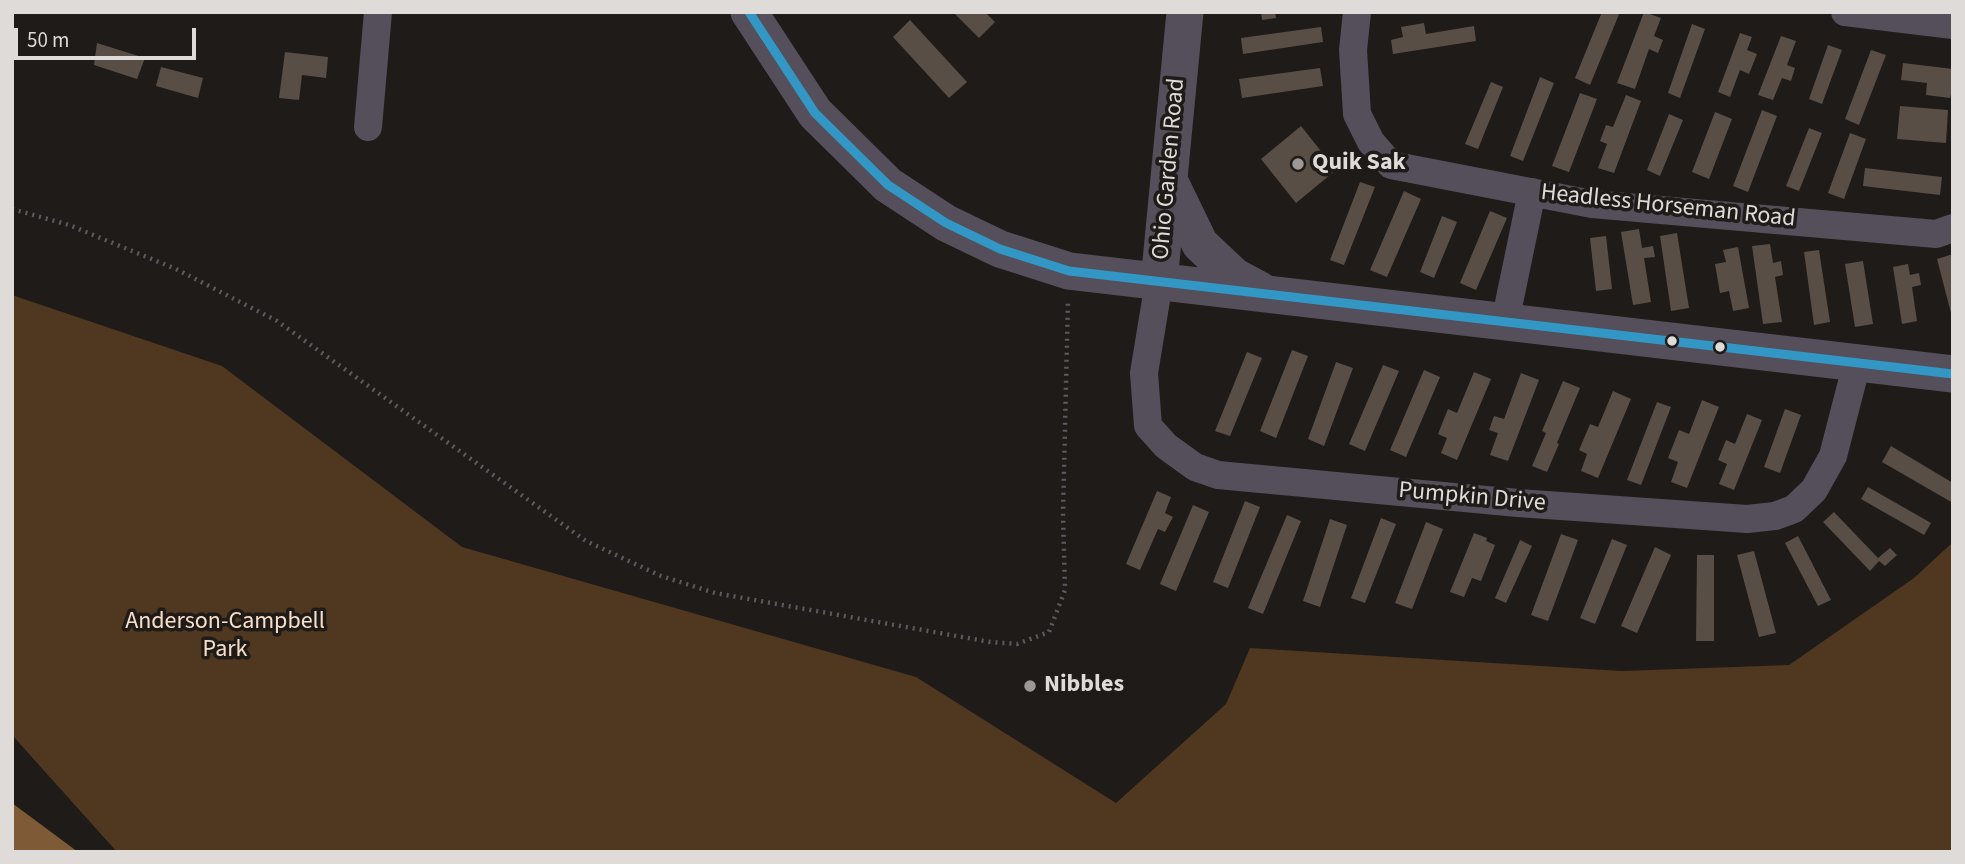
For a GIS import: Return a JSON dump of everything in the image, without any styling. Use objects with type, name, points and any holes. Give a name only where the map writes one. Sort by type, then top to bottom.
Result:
[{"type":"street","points":[[368,127],[378,12]]},
{"type":"street","points":[[749,12],[815,113],[888,185],[946,223],[1000,249],[1069,271],[1159,282]]},
{"type":"street","name":"Ohio Garden Road","points":[[1185,12],[1159,282],[1953,374]]},
{"type":"street","name":"Headless Horseman Road","points":[[1357,12],[1353,50],[1357,114],[1371,142],[1391,165],[1592,204],[1944,231]]},
{"type":"street","points":[[1845,12],[1953,25]]},
{"type":"street","points":[[1169,181],[1200,244],[1234,276],[1270,295]]},
{"type":"street","points":[[1505,323],[1532,192]]},
{"type":"street","name":"Pumpkin Drive","points":[[1159,282],[1144,373],[1148,426],[1175,453],[1195,467],[1218,475],[1518,503],[1747,519],[1775,516],[1794,509],[1814,490],[1833,456],[1857,363]]},
{"type":"path","points":[[12,209],[69,225],[176,269],[277,321],[586,541],[661,576],[715,593],[990,642],[1017,644],[1049,632],[1065,590],[1063,514],[1069,271]]},
{"type":"green space","name":"Anderson-Campbell Park","points":[[12,295],[222,366],[462,547],[916,677],[1116,803],[1226,704],[1250,648],[1622,671],[1789,665],[1914,578],[1953,542],[1953,852],[117,852],[12,735]]},
{"type":"shaded area","points":[[12,803],[78,852],[12,852]]},
{"type":"building","points":[[985,12],[995,22],[979,38],[955,14]]},
{"type":"building","points":[[1261,12],[1275,12],[1276,18],[1262,20]]},
{"type":"building","points":[[1602,12],[1620,12],[1590,85],[1575,78]]},
{"type":"building","points":[[1644,12],[1661,18],[1654,36],[1663,40],[1658,53],[1649,49],[1635,89],[1617,83]]},
{"type":"building","points":[[910,20],[967,82],[949,98],[893,37]]},
{"type":"building","points":[[1424,23],[1426,34],[1474,26],[1476,41],[1393,54],[1391,40],[1403,37],[1401,27]]},
{"type":"building","points":[[1692,24],[1705,29],[1680,98],[1668,93]]},
{"type":"building","points":[[1321,27],[1323,42],[1243,54],[1241,38]]},
{"type":"building","points":[[1740,33],[1752,37],[1747,50],[1757,54],[1749,74],[1740,70],[1730,97],[1718,92]]},
{"type":"building","points":[[1781,36],[1796,41],[1787,65],[1795,68],[1791,81],[1782,78],[1773,100],[1758,95]]},
{"type":"building","points":[[97,43],[145,58],[137,79],[94,65]]},
{"type":"building","points":[[1828,45],[1842,50],[1822,104],[1809,99]]},
{"type":"building","points":[[1871,50],[1886,55],[1859,125],[1845,119]]},
{"type":"building","points":[[285,52],[328,57],[326,78],[302,75],[299,100],[279,98]]},
{"type":"building","points":[[1903,63],[1953,69],[1950,98],[1926,95],[1927,83],[1901,80]]},
{"type":"building","points":[[161,67],[203,78],[198,98],[156,86]]},
{"type":"building","points":[[1320,68],[1323,86],[1242,98],[1239,79]]},
{"type":"building","points":[[1540,77],[1554,83],[1523,161],[1510,156]]},
{"type":"building","points":[[1491,82],[1503,87],[1478,149],[1465,144]]},
{"type":"building","points":[[1580,93],[1597,99],[1569,172],[1552,166]]},
{"type":"building","points":[[1626,95],[1641,101],[1614,173],[1598,168],[1607,144],[1600,141],[1606,125],[1613,127]]},
{"type":"building","points":[[1900,106],[1948,110],[1946,143],[1897,139]]},
{"type":"building","points":[[1762,110],[1777,116],[1748,192],[1733,186]]},
{"type":"building","points":[[1715,112],[1732,119],[1709,179],[1692,172]]},
{"type":"building","points":[[1669,114],[1683,120],[1660,176],[1647,170]]},
{"type":"building","name":"Quik Sak","points":[[1301,126],[1336,170],[1296,203],[1261,159]]},
{"type":"building","points":[[1809,128],[1822,133],[1799,191],[1786,186]]},
{"type":"building","points":[[1850,133],[1866,139],[1844,199],[1828,193]]},
{"type":"building","points":[[1865,168],[1942,177],[1940,195],[1863,186]]},
{"type":"building","points":[[1360,182],[1375,187],[1344,265],[1330,260]]},
{"type":"building","points":[[1404,191],[1421,199],[1387,277],[1370,270]]},
{"type":"building","points":[[1490,211],[1507,218],[1476,290],[1460,283]]},
{"type":"building","points":[[1442,216],[1457,222],[1434,278],[1420,272]]},
{"type":"building","points":[[1639,229],[1642,248],[1653,246],[1655,257],[1644,258],[1651,302],[1633,305],[1621,232]]},
{"type":"building","points":[[1677,233],[1689,308],[1671,311],[1660,236]]},
{"type":"building","points":[[1606,236],[1612,289],[1596,291],[1590,238]]},
{"type":"building","points":[[1770,244],[1773,263],[1781,261],[1783,275],[1775,277],[1782,322],[1763,324],[1752,246]]},
{"type":"building","points":[[1738,247],[1749,308],[1733,311],[1729,291],[1720,293],[1715,264],[1726,262],[1723,250]]},
{"type":"building","points":[[1819,250],[1830,322],[1814,325],[1804,252]]},
{"type":"building","points":[[1953,254],[1953,317],[1952,317],[1937,259]]},
{"type":"building","points":[[1863,261],[1873,324],[1855,327],[1845,264]]},
{"type":"building","points":[[1908,264],[1910,275],[1919,273],[1921,285],[1912,287],[1917,321],[1902,324],[1893,267]]},
{"type":"building","points":[[1292,350],[1308,356],[1276,438],[1260,431]]},
{"type":"building","points":[[1247,352],[1262,358],[1230,436],[1215,431]]},
{"type":"building","points":[[1336,362],[1353,368],[1324,446],[1308,439]]},
{"type":"building","points":[[1383,365],[1399,371],[1365,451],[1349,444]]},
{"type":"building","points":[[1424,370],[1440,377],[1406,457],[1390,450]]},
{"type":"building","points":[[1474,372],[1491,379],[1457,460],[1441,453],[1447,438],[1438,434],[1448,409],[1457,413]]},
{"type":"building","points":[[1521,373],[1539,380],[1508,461],[1490,455],[1498,433],[1489,430],[1494,416],[1504,419]]},
{"type":"building","points":[[1563,381],[1580,388],[1547,472],[1532,466],[1546,433],[1542,431]]},
{"type":"building","points":[[1613,391],[1631,399],[1598,478],[1581,471],[1587,454],[1579,450],[1590,424],[1598,427]]},
{"type":"building","points":[[1702,400],[1719,407],[1687,488],[1671,482],[1678,462],[1668,458],[1679,430],[1689,434]]},
{"type":"building","points":[[1657,402],[1671,407],[1641,485],[1627,480]]},
{"type":"building","points":[[1785,409],[1801,415],[1780,473],[1764,467]]},
{"type":"building","points":[[1747,414],[1762,420],[1734,490],[1719,484],[1727,464],[1718,460],[1726,440],[1735,444]]},
{"type":"building","points":[[1891,446],[1953,483],[1953,503],[1882,462]]},
{"type":"building","points":[[1868,487],[1931,523],[1924,535],[1861,499]]},
{"type":"building","points":[[1157,491],[1171,497],[1165,513],[1173,517],[1165,532],[1158,529],[1140,570],[1126,564]]},
{"type":"building","points":[[1245,501],[1260,507],[1228,588],[1213,582]]},
{"type":"building","points":[[1193,505],[1209,512],[1176,591],[1160,584]]},
{"type":"building","points":[[1834,512],[1878,558],[1890,548],[1897,555],[1885,566],[1879,561],[1870,571],[1823,522]]},
{"type":"building","points":[[1287,515],[1301,521],[1263,614],[1248,608]]},
{"type":"building","points":[[1381,518],[1396,524],[1365,603],[1351,598]]},
{"type":"building","points":[[1330,519],[1347,525],[1320,607],[1303,601]]},
{"type":"building","points":[[1426,522],[1443,529],[1412,609],[1395,603]]},
{"type":"building","points":[[1474,533],[1487,538],[1486,541],[1495,545],[1481,581],[1472,578],[1464,597],[1450,592]]},
{"type":"building","points":[[1561,534],[1578,540],[1548,621],[1531,615]]},
{"type":"building","points":[[1798,536],[1831,600],[1818,606],[1785,543]]},
{"type":"building","points":[[1612,539],[1627,545],[1595,624],[1580,618]]},
{"type":"building","points":[[1520,540],[1532,546],[1506,603],[1495,598]]},
{"type":"building","points":[[1655,547],[1671,555],[1637,633],[1621,626]]},
{"type":"building","points":[[1754,551],[1776,633],[1759,637],[1737,555]]},
{"type":"building","points":[[1697,555],[1714,555],[1714,641],[1696,641]]},
{"type":"transit line","points":[[749,12],[815,113],[888,185],[946,223],[1000,249],[1069,271],[1953,374]]},
{"type":"place","name":"Quik Sak","points":[[1298,164]]},
{"type":"place","name":"Nibbles","points":[[1030,686]]}]
